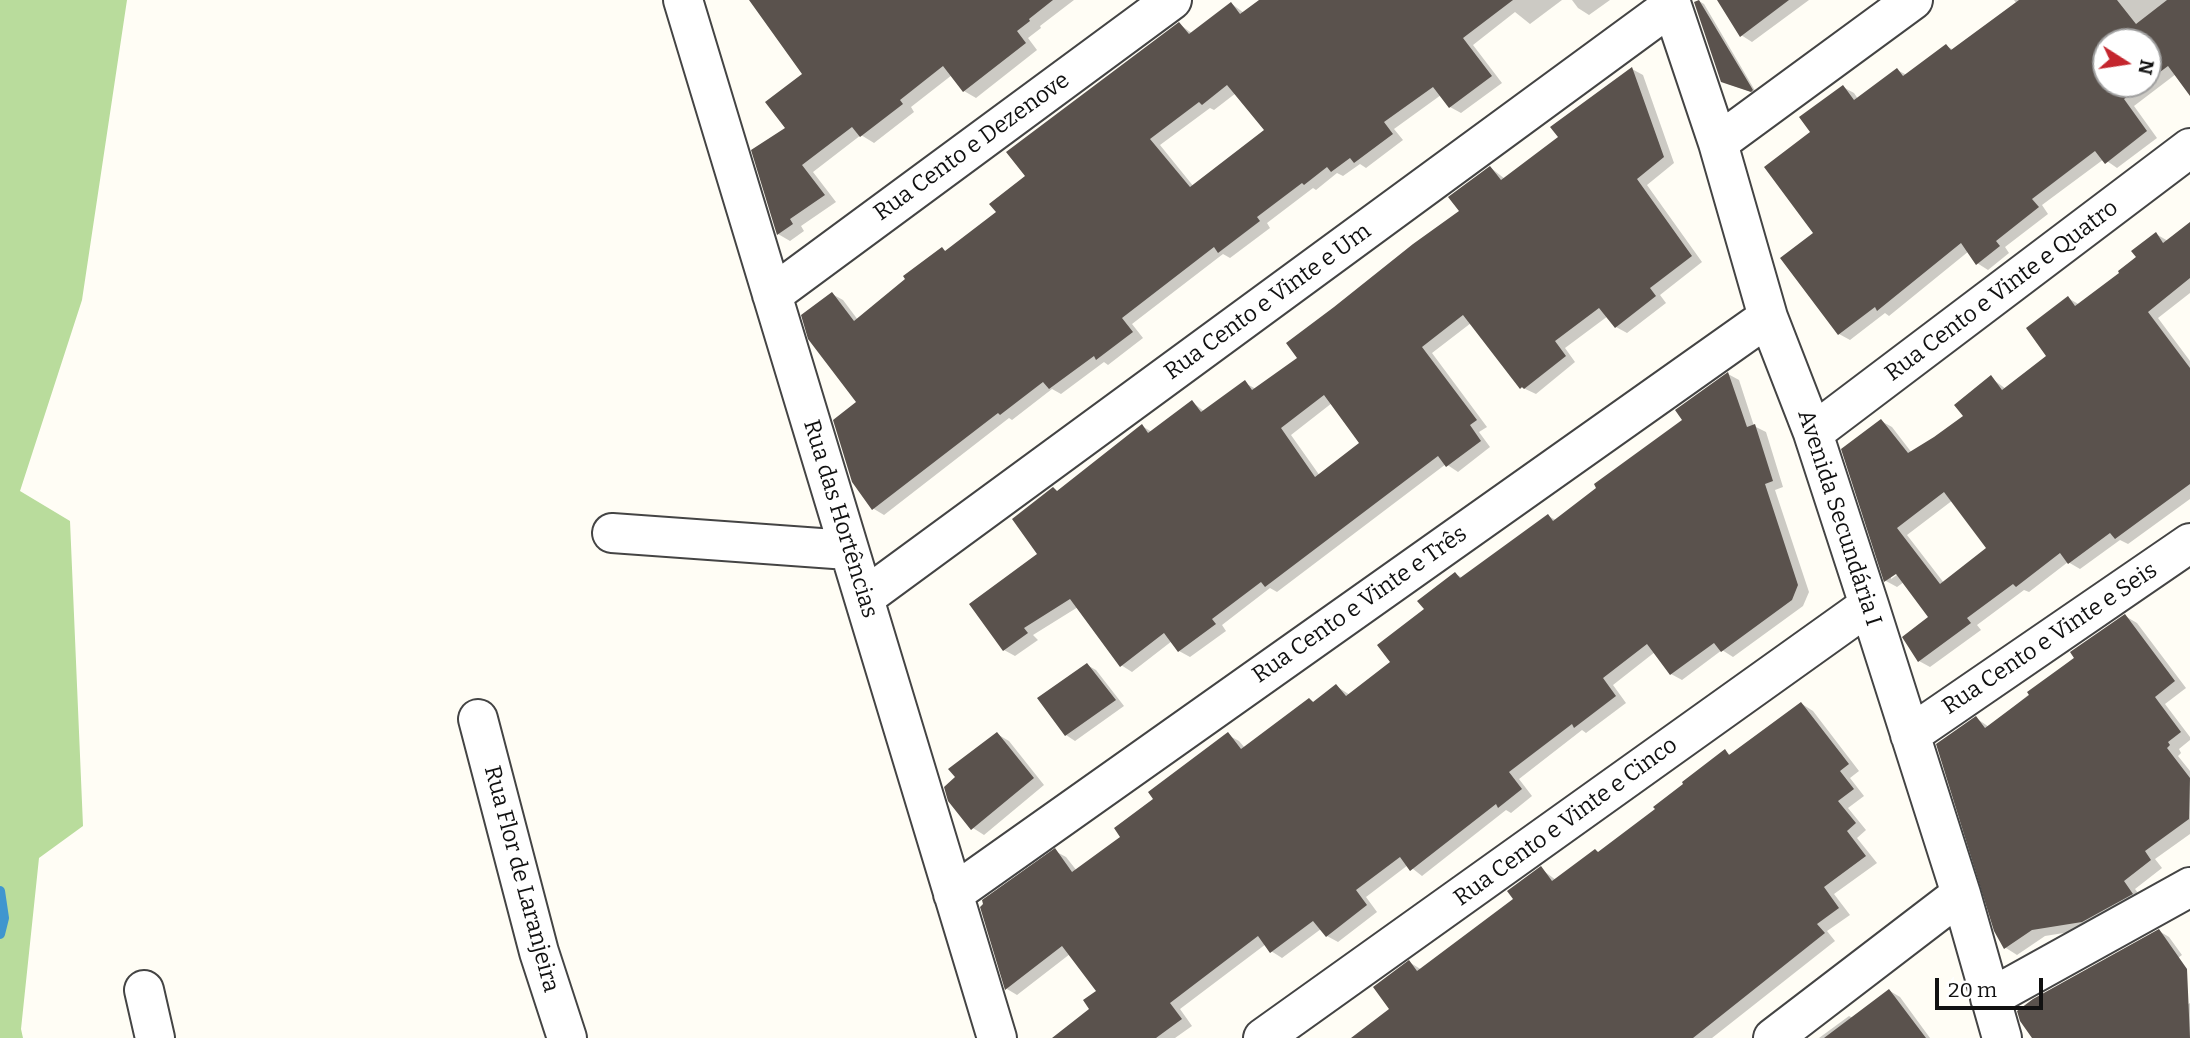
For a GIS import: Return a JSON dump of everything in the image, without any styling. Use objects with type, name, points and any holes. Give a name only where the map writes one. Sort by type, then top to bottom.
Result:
[{"type":"street","name":"Rua das Hortências","points":[[683,0],[997,1038]]},
{"type":"street","name":"Rua Cento e Dezenove","points":[[772,295],[1172,0]]},
{"type":"street","points":[[1718,143],[1913,0]]},
{"type":"street","name":"Avenida Secundária I","points":[[1671,3],[1718,143],[1768,317],[1813,433],[1869,605],[1961,894],[2001,1038]]},
{"type":"street","name":"Rua Cento e Vinte e Um","points":[[864,598],[1671,3]]},
{"type":"street","name":"Rua Cento e Vinte e Quatro","points":[[1813,433],[2190,148]]},
{"type":"street","name":"Rua Cento e Vinte e Três","points":[[953,894],[1768,317]]},
{"type":"street","points":[[612,533],[848,550]]},
{"type":"street","name":"Rua Cento e Vinte e Seis","points":[[1910,735],[2190,543]]},
{"type":"street","name":"Rua Cento e Vinte e Cinco","points":[[1263,1038],[1869,605]]},
{"type":"street","name":"Rua Flor de Laranjeira","points":[[478,719],[539,952],[567,1038]]},
{"type":"street","points":[[1990,998],[2190,887]]},
{"type":"street","points":[[1773,1038],[1961,894]]},
{"type":"street","points":[[144,990],[156,1038]]},
{"type":"green space","points":[[0,0],[127,0],[82,300],[20,491],[70,521],[83,826],[39,858],[21,1029],[23,1038],[0,1038]]},
{"type":"building","points":[[749,0],[1053,0],[1017,31],[1026,43],[963,92],[943,66],[900,100],[903,104],[860,137],[852,127],[802,165],[825,195],[790,219],[793,224],[777,235],[751,150],[785,128],[765,102],[802,74]]},
{"type":"building","points":[[1259,0],[1513,0],[1463,38],[1492,76],[1449,108],[1433,87],[1384,122],[1393,134],[1354,163],[1350,158],[1331,172],[1327,167],[1304,185],[1302,183],[1257,217],[1260,221],[1218,253],[1214,247],[1122,318],[1133,332],[1096,360],[1094,356],[1049,389],[1043,382],[1000,415],[998,413],[872,510],[852,482],[833,420],[856,402],[808,339],[801,315],[832,292],[854,321],[905,279],[903,276],[942,247],[945,251],[996,212],[989,204],[1025,176],[1006,152],[1179,22],[1189,34],[1231,2],[1240,14]],"holes":[[[1227,85],[1264,130],[1190,187],[1150,139],[1199,102],[1202,105]]]},
{"type":"building","points":[[1699,0],[1753,90],[1751,92],[1721,82],[1694,2]]},
{"type":"building","points":[[1717,0],[1789,0],[1740,37]]},
{"type":"building","points":[[2019,0],[2117,0],[2136,24],[2167,0],[2190,0],[2190,96],[2168,66],[2162,70],[2162,28],[2092,28],[2092,98],[2125,98],[2147,131],[2105,164],[2095,151],[2032,199],[2039,207],[1996,241],[2000,246],[1976,265],[1961,243],[1877,311],[1875,307],[1838,335],[1780,258],[1813,233],[1764,167],[1810,132],[1799,117],[1843,85],[1854,100],[1897,68],[1903,76],[1946,44],[1951,50]]},
{"type":"building","points":[[1632,67],[1664,157],[1637,179],[1692,256],[1650,288],[1656,296],[1615,328],[1599,308],[1555,341],[1566,356],[1524,389],[1520,389],[1463,315],[1422,347],[1477,420],[1470,425],[1481,441],[1446,467],[1438,456],[1265,587],[1261,582],[1212,619],[1216,624],[1178,652],[1164,633],[1120,667],[1070,599],[1024,628],[1028,633],[1003,651],[969,604],[1037,554],[1012,519],[1053,487],[1057,491],[1142,424],[1148,433],[1192,400],[1201,412],[1245,380],[1252,390],[1297,358],[1286,343],[1459,211],[1448,197],[1490,166],[1501,180],[1558,137],[1550,127]],"holes":[[[1324,395],[1359,443],[1315,477],[1281,428]]]},
{"type":"building","points":[[2190,222],[2190,278],[2148,312],[2190,368],[2190,484],[2115,539],[2110,533],[2068,564],[2060,553],[2016,587],[2013,584],[1967,618],[1971,623],[1918,662],[1902,637],[1928,617],[1896,574],[1884,582],[1841,449],[1881,419],[1908,453],[1934,437],[1963,416],[1954,405],[1991,375],[2002,390],[2046,356],[2026,328],[2068,296],[2075,306],[2119,273],[2118,271],[2136,257],[2131,251],[2156,232],[2163,243]],"holes":[[[1944,492],[1986,548],[1940,584],[1897,528]]]},
{"type":"building","points":[[1728,372],[1747,427],[1755,424],[1773,481],[1765,484],[1798,585],[1792,600],[1721,652],[1714,643],[1670,675],[1647,644],[1603,678],[1616,696],[1574,728],[1572,724],[1509,772],[1522,789],[1498,808],[1496,804],[1410,871],[1400,857],[1356,890],[1367,905],[1326,937],[1313,921],[1270,953],[1258,936],[1170,1003],[1182,1019],[1156,1038],[1052,1038],[1089,1009],[1083,1000],[1096,991],[1062,946],[1005,990],[980,907],[982,900],[1055,848],[1072,872],[1120,837],[1114,828],[1153,799],[1148,792],[1228,732],[1241,749],[1309,698],[1313,702],[1336,684],[1346,696],[1390,662],[1377,645],[1424,609],[1417,601],[1455,572],[1460,578],[1548,514],[1553,521],[1596,488],[1594,484],[1682,420],[1675,410]]},
{"type":"building","points":[[2125,614],[2175,681],[2155,697],[2181,732],[2168,742],[2170,745],[2167,748],[2190,778],[2189,819],[2145,851],[2151,860],[2124,881],[2133,894],[2082,922],[2032,930],[2004,949],[1994,931],[1936,744],[1976,716],[1985,728],[2029,695],[2027,692],[2074,658],[2070,652]]},
{"type":"building","points":[[1087,663],[1116,700],[1065,736],[1037,698]]},
{"type":"building","points":[[1801,702],[1849,764],[1840,771],[1854,789],[1838,801],[1856,823],[1847,831],[1866,856],[1824,887],[1839,908],[1817,924],[1825,933],[1693,1038],[1351,1038],[1389,1009],[1373,987],[1409,960],[1417,971],[1513,899],[1507,891],[1541,866],[1552,881],[1595,849],[1598,852],[1655,809],[1653,807],[1683,784],[1682,782],[1725,749],[1729,755]]},
{"type":"building","points":[[997,732],[1034,778],[971,830],[948,801],[944,787],[955,777],[948,769]]},
{"type":"building","points":[[2159,929],[2187,969],[2190,1038],[2032,1038],[2020,1021],[2017,1011],[2033,999]]},
{"type":"building","points":[[1889,989],[1926,1038],[1824,1038]]},
{"type":"waterway","points":[[0,891],[4,918],[0,934]]}]
